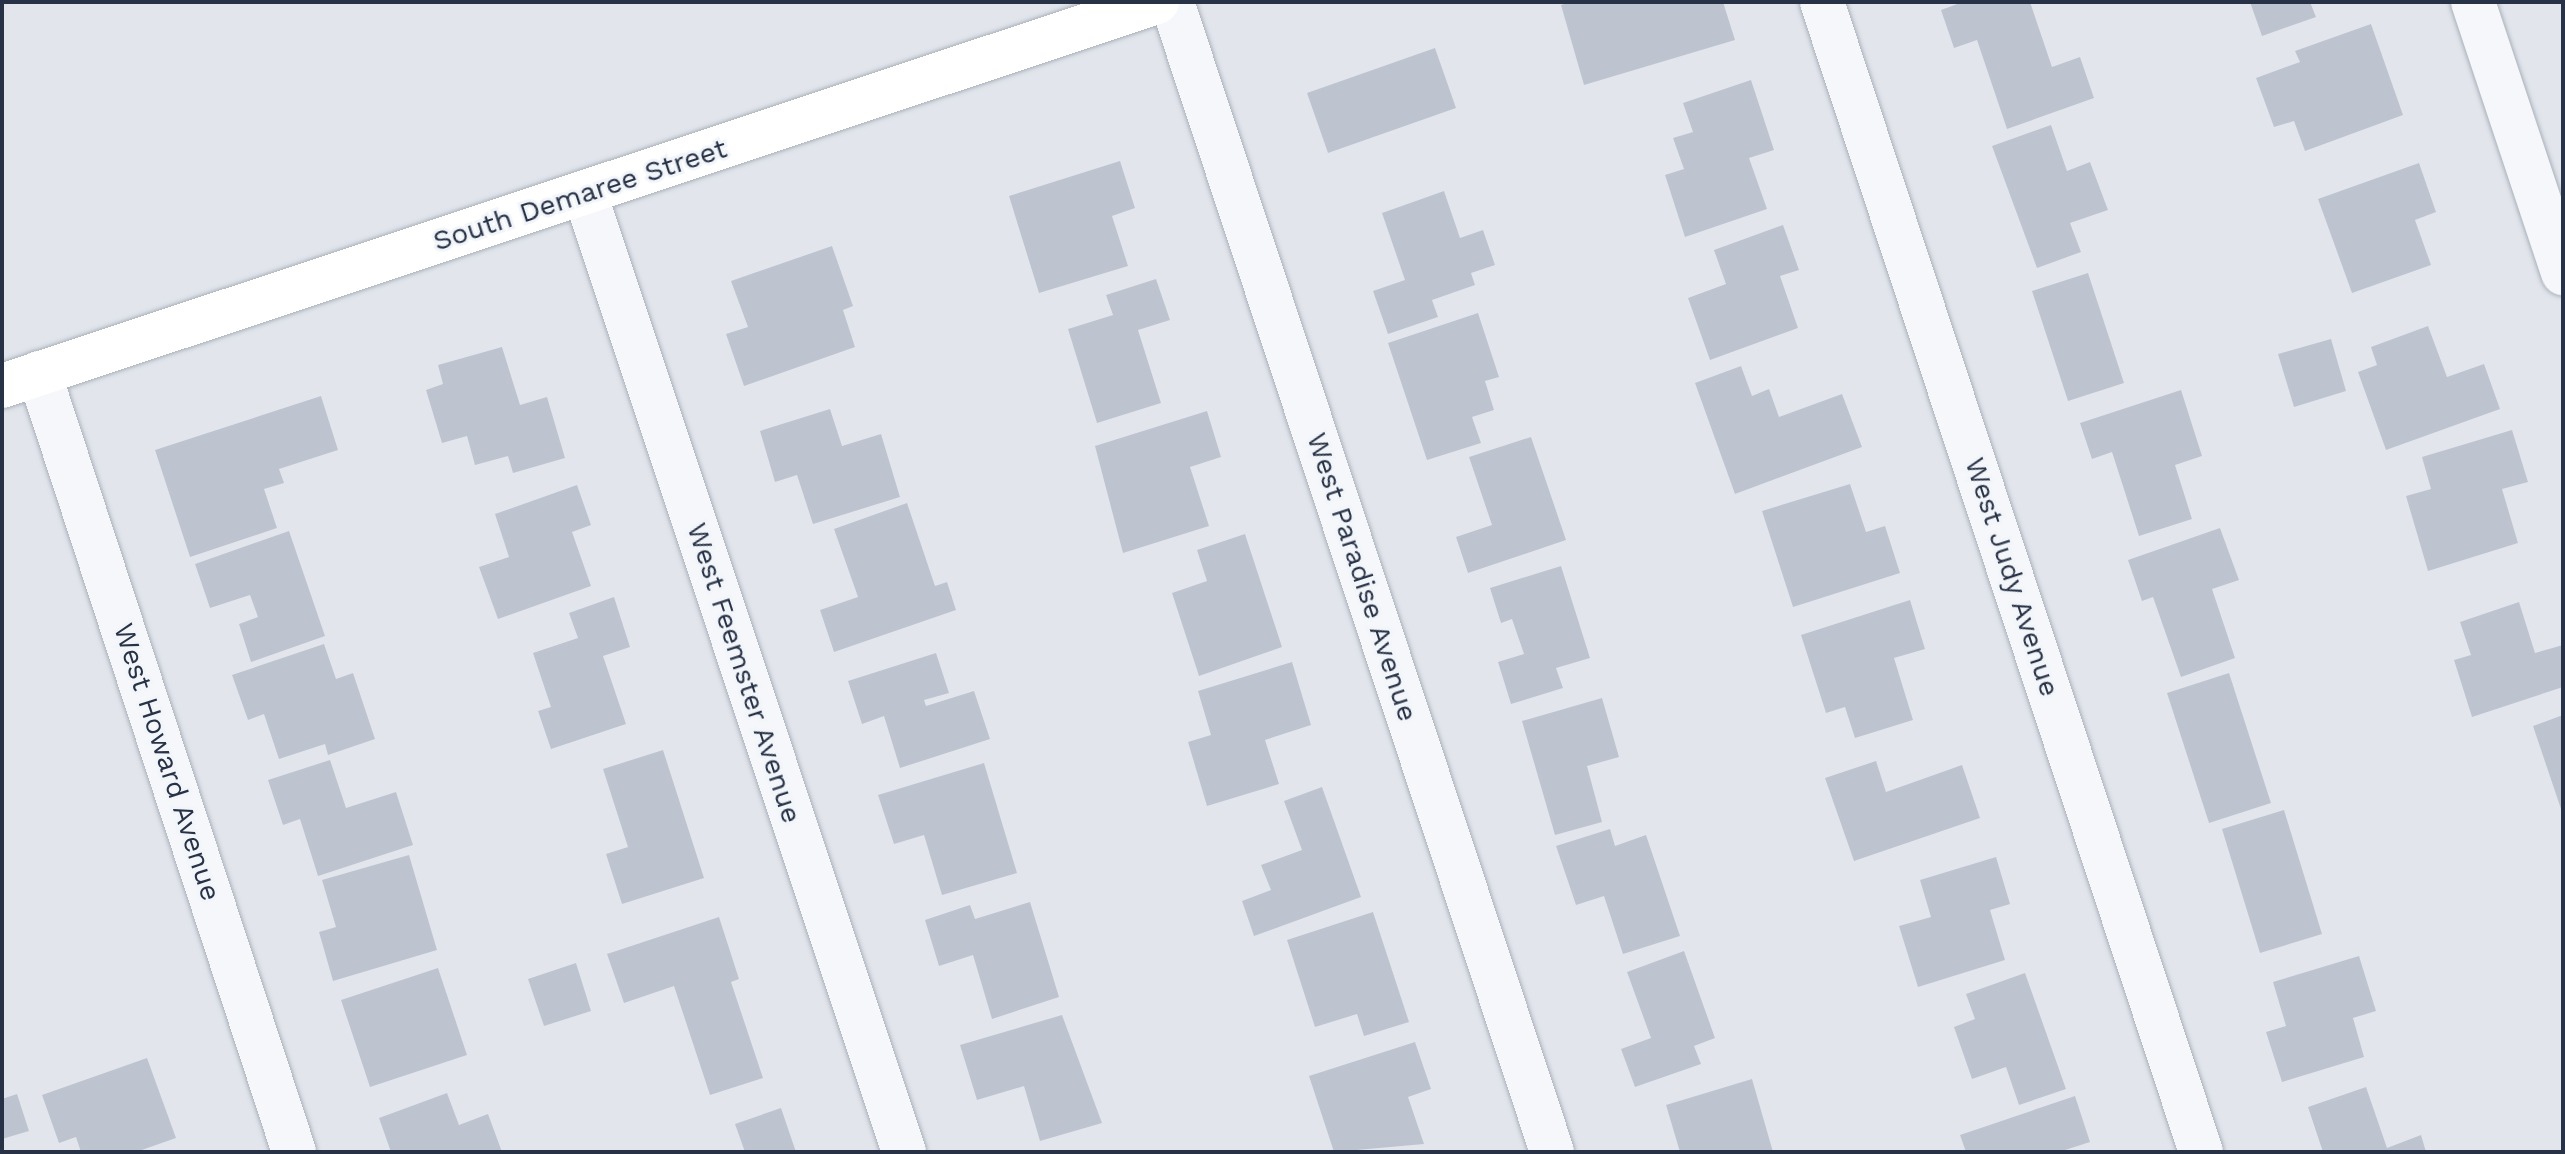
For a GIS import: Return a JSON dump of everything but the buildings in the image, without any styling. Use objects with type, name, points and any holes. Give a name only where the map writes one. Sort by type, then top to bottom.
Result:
[{"type":"main road","name":"South Demaree Street","points":[[21,379],[1157,2]]},
{"type":"street","name":"West Paradise Avenue","points":[[1172,2],[1552,1152]]},
{"type":"street","name":"West Judy Avenue","points":[[1822,2],[2201,1152]]},
{"type":"street","points":[[2473,2],[2563,273]]},
{"type":"street","name":"West Feemster Avenue","points":[[585,194],[904,1152]]},
{"type":"street","name":"West Howard Avenue","points":[[21,379],[294,1152]]}]
